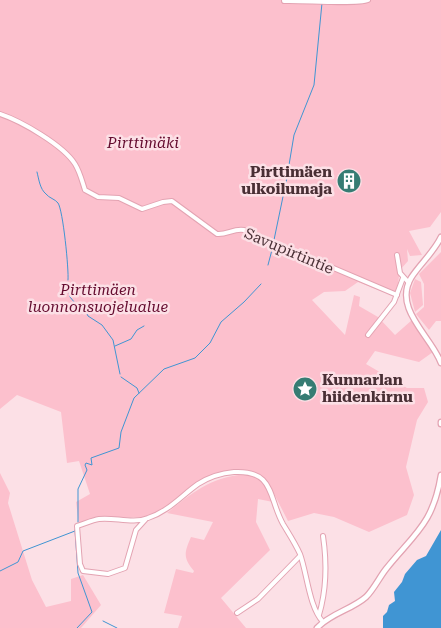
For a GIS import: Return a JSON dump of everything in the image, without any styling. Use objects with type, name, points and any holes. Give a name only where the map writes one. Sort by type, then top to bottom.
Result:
[{"type":"main road","points":[[441,237],[409,283],[407,298],[410,311],[431,343],[441,363]]},
{"type":"main road","points":[[318,628],[323,622],[362,600],[371,592],[427,520],[436,502],[441,475]]},
{"type":"street","points":[[284,1],[328,0],[353,3],[368,0]]},
{"type":"street","name":"Savupirtintie","points":[[0,114],[40,132],[71,158],[80,173],[85,190],[98,197],[119,198],[142,209],[172,201],[217,234],[224,234],[239,229],[244,230],[397,295]]},
{"type":"street","points":[[368,335],[397,295],[403,278],[397,255]]},
{"type":"street","points":[[403,278],[409,283]]},
{"type":"street","points":[[146,519],[136,530],[126,568],[108,574],[83,571],[80,564],[77,526],[100,519],[146,519],[165,511],[199,483],[214,476],[249,472],[266,483],[282,523],[294,540],[311,597],[323,622]]},
{"type":"street","points":[[320,615],[327,570],[323,536]]},
{"type":"street","points":[[237,613],[258,599],[300,556]]},
{"type":"green space","name":"Pirttimäki","points":[[0,0],[441,0],[441,212],[430,227],[409,231],[422,255],[410,256],[407,249],[408,261],[400,270],[396,297],[358,282],[345,291],[324,292],[312,300],[345,335],[354,295],[360,297],[359,306],[378,317],[395,335],[412,320],[433,352],[419,362],[375,351],[366,364],[407,388],[424,388],[428,402],[417,420],[406,467],[414,495],[407,515],[369,532],[334,517],[314,513],[288,521],[268,482],[251,471],[230,471],[215,473],[201,480],[164,509],[144,517],[100,518],[79,525],[76,502],[90,494],[79,461],[67,463],[61,412],[17,395],[0,409]]},
{"type":"green space","points":[[441,252],[441,321],[436,321],[429,330],[416,314],[424,307],[424,284],[419,274]]},
{"type":"green space","points":[[415,279],[421,282],[423,305],[415,312],[410,293]]},
{"type":"green space","points":[[0,473],[10,493],[8,503],[32,580],[46,607],[71,601],[71,579],[83,575],[101,605],[81,628],[0,628]]},
{"type":"green space","points":[[249,474],[265,483],[273,502],[258,499],[256,522],[270,550],[221,598],[246,628],[178,628],[182,616],[164,613],[176,569],[193,573],[194,571],[186,559],[186,551],[191,537],[204,540],[213,522],[167,513],[186,498],[214,481],[236,475]]},
{"type":"water","points":[[441,530],[441,628],[383,628],[383,616],[387,612],[389,605],[395,601],[394,592],[402,582],[405,574],[417,560],[426,556]]},
{"type":"waterway","points":[[286,183],[294,135],[314,85],[322,3]]},
{"type":"waterway","points":[[37,172],[42,190],[57,202],[60,208],[68,265],[68,280]]},
{"type":"waterway","points":[[274,240],[285,187]]},
{"type":"waterway","points":[[268,265],[273,246]]},
{"type":"waterway","points":[[67,283],[70,297],[75,303],[84,308],[88,316],[102,325],[113,340],[120,374]]},
{"type":"waterway","points":[[78,522],[78,489],[87,470],[85,465],[86,463],[92,465],[91,458],[119,448],[121,432],[134,398],[164,369],[195,358],[210,343],[221,322],[261,284]]},
{"type":"waterway","points":[[115,346],[131,339],[137,330],[144,326]]},
{"type":"waterway","points":[[121,377],[137,388],[139,393]]},
{"type":"waterway","points":[[75,530],[78,573],[92,612],[77,628]]},
{"type":"waterway","points":[[0,571],[18,562],[23,551],[75,531]]},
{"type":"waterway","points":[[103,621],[117,628]]},
{"type":"place","name":"Pirttimäen ulkoilumaja","points":[[349,181]]},
{"type":"place","name":"Kunnarlan hiidenkirnu","points":[[305,389]]},
{"type":"park label","name":"Pirttimäen luonnonsuojelualue","points":[[98,298]]}]
